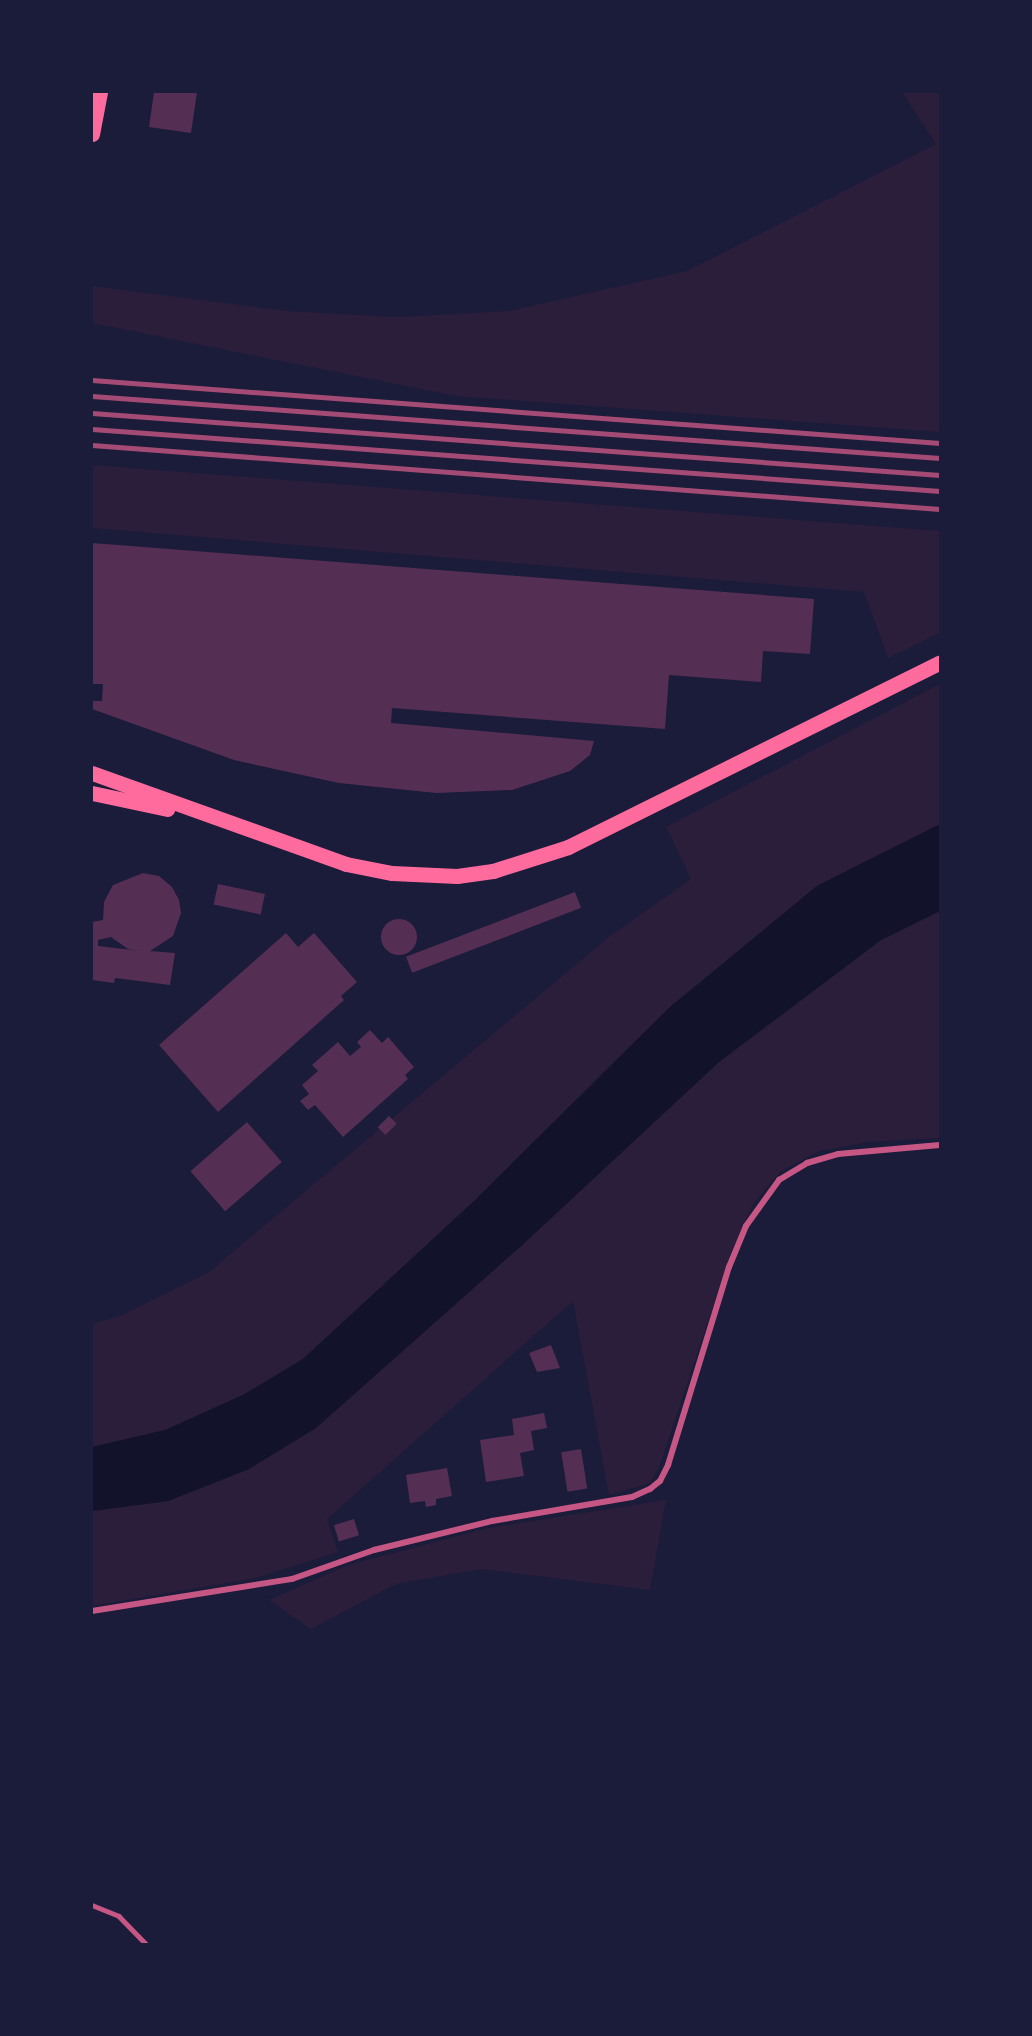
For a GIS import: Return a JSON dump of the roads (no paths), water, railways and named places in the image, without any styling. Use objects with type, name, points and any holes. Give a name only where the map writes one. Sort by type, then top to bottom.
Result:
[{"type":"main road","points":[[92,134],[100,92]]},
{"type":"main road","points":[[92,773],[346,864],[380,871],[457,876],[493,871],[568,847],[640,815],[940,662]]},
{"type":"main road","points":[[92,793],[220,820]]},
{"type":"street","points":[[92,1611],[292,1579],[374,1550],[492,1521],[632,1497],[650,1489],[660,1480],[668,1465],[729,1267],[746,1226],[779,1180],[807,1162],[838,1154],[940,1145]]},
{"type":"lane","points":[[92,1905],[119,1916],[146,1944]]},
{"type":"railway","points":[[92,380],[940,443]]},
{"type":"railway","points":[[92,396],[940,458]]},
{"type":"railway","points":[[92,413],[940,475]]},
{"type":"railway","points":[[92,429],[940,491]]},
{"type":"railway","points":[[92,445],[940,509]]}]
